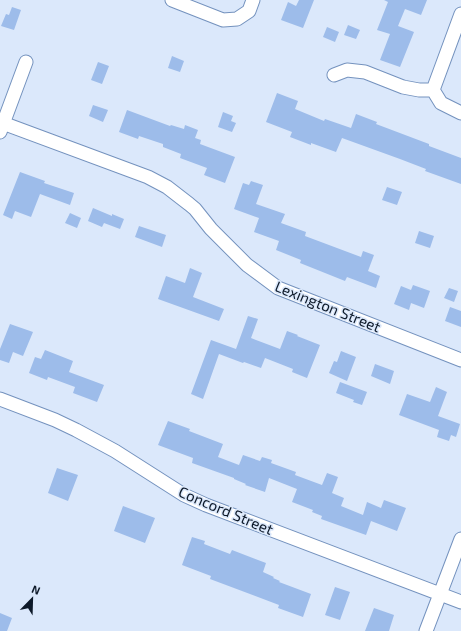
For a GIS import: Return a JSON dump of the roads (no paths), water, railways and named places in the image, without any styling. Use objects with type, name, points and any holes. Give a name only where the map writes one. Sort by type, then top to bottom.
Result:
[{"type":"street","points":[[172,0],[223,20],[237,18],[251,5]]},
{"type":"street","points":[[433,90],[461,14]]},
{"type":"street","points":[[1,126],[26,62]]},
{"type":"street","points":[[334,75],[347,70],[364,72],[403,87],[419,90],[433,90]]},
{"type":"street","points":[[433,90],[441,103],[461,113]]},
{"type":"street","name":"Lexington Street","points":[[1,126],[148,177],[167,187],[186,201],[195,209],[211,229],[247,265],[278,288],[461,360]]},
{"type":"street","name":"Concord Street","points":[[0,399],[55,420],[76,430],[115,451],[184,495],[206,505],[461,602]]},
{"type":"street","points":[[426,631],[461,539]]}]
